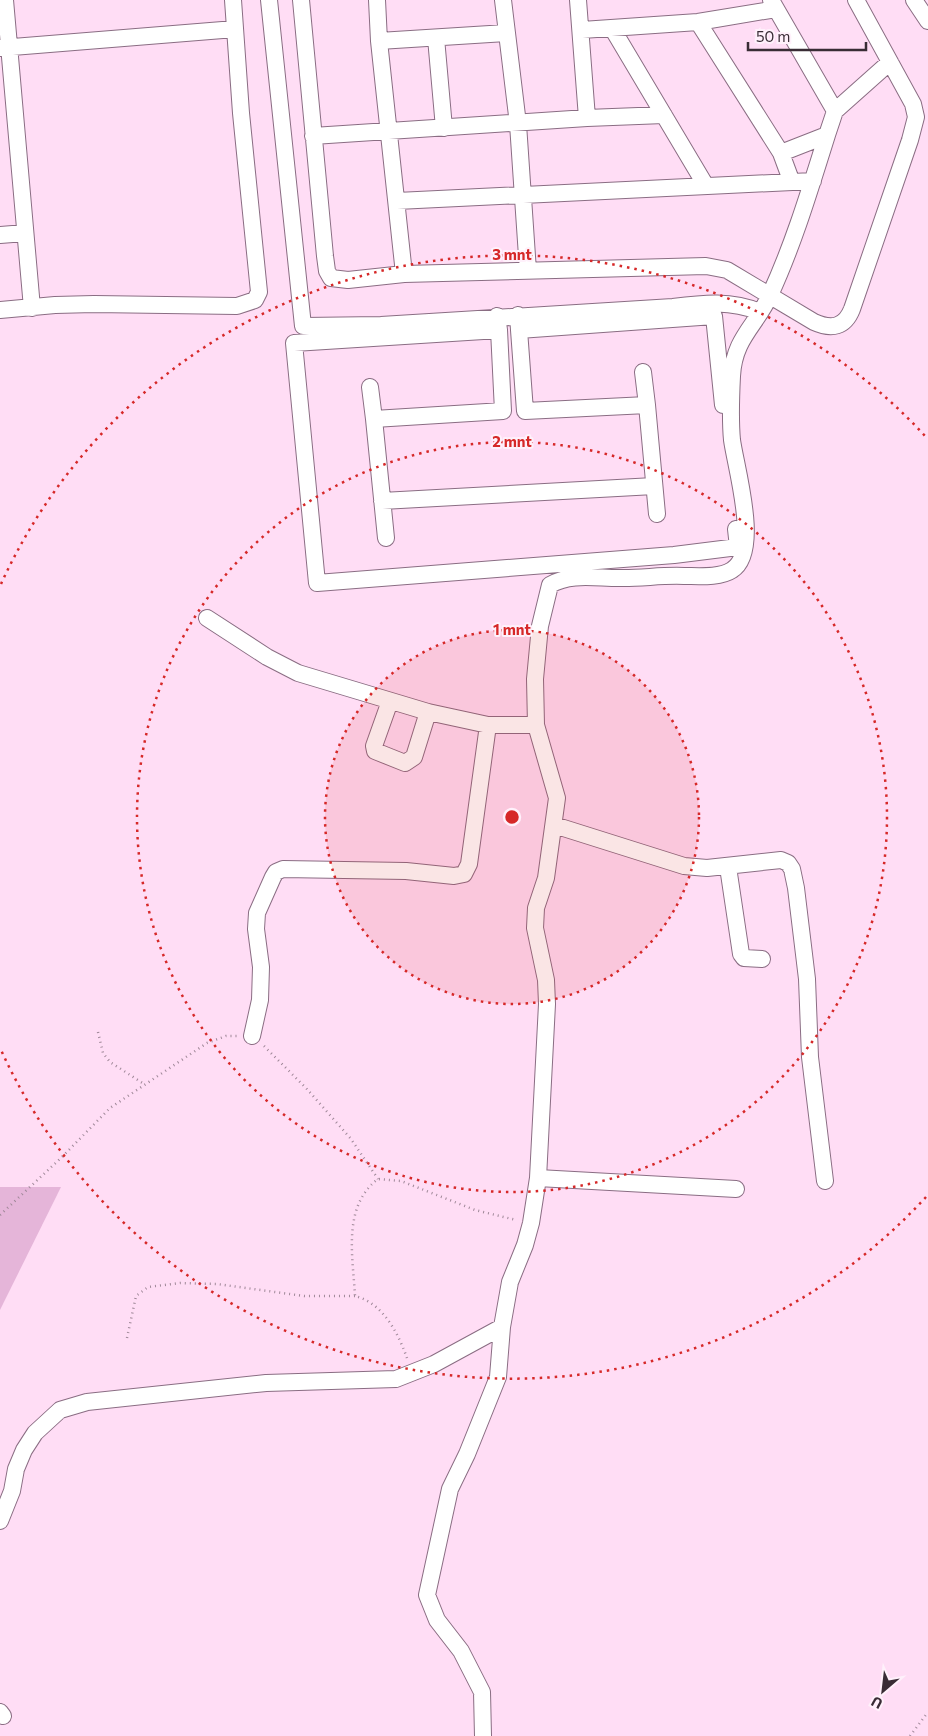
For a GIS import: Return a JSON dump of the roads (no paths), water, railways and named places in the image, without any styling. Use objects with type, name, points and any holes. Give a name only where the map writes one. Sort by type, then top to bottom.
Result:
[{"type":"street","points":[[5,0],[8,126],[25,233],[32,308]]},
{"type":"street","points":[[0,310],[94,304],[237,306],[255,300],[260,292],[241,113],[233,0]]},
{"type":"street","points":[[269,0],[303,326],[498,323],[519,330],[714,316],[738,547],[674,555],[317,583],[294,343],[498,323]]},
{"type":"street","points":[[301,0],[313,136],[329,276],[334,279],[348,280],[404,274],[706,266],[727,270],[824,326],[842,324],[848,318],[914,128],[916,116],[913,104],[890,62],[863,2]]},
{"type":"street","points":[[377,0],[379,41],[404,274]]},
{"type":"street","points":[[503,0],[518,124],[528,271]]},
{"type":"street","points":[[578,0],[582,30],[587,118]]},
{"type":"street","points":[[914,0],[928,21]]},
{"type":"street","points":[[582,30],[698,22],[773,4],[835,111]]},
{"type":"street","points":[[698,22],[780,153],[791,180]]},
{"type":"street","points":[[612,28],[706,186]]},
{"type":"street","points":[[5,48],[235,29]]},
{"type":"street","points":[[379,41],[506,33]]},
{"type":"street","points":[[436,38],[444,128]]},
{"type":"street","points":[[483,1736],[482,1692],[461,1651],[437,1620],[427,1595],[450,1489],[467,1454],[498,1377],[502,1327],[510,1282],[526,1245],[538,1178],[547,1004],[546,980],[535,928],[536,908],[546,878],[558,798],[536,725],[535,679],[540,626],[550,584],[560,579],[569,580],[582,576],[622,578],[726,574],[733,570],[743,558],[746,526],[732,438],[732,375],[738,345],[770,296],[795,233],[835,111],[890,62]]},
{"type":"street","points":[[313,136],[587,118],[664,115]]},
{"type":"street","points":[[780,153],[827,135]]},
{"type":"street","points":[[397,201],[791,180],[813,181]]},
{"type":"street","points":[[0,235],[25,233]]},
{"type":"street","points":[[500,347],[519,330],[673,307],[714,302],[743,305],[760,312]]},
{"type":"street","points":[[498,323],[503,411]]},
{"type":"street","points":[[519,330],[525,411]]},
{"type":"street","points":[[643,372],[657,514]]},
{"type":"street","points":[[370,387],[386,538]]},
{"type":"street","points":[[374,418],[647,405]]},
{"type":"street","points":[[382,501],[654,486]]},
{"type":"street","points":[[207,618],[285,667],[428,712],[488,725],[536,725]]},
{"type":"street","points":[[390,701],[374,746],[375,751],[405,763],[414,757],[428,712]]},
{"type":"street","points":[[252,1036],[260,1000],[261,967],[256,929],[257,913],[276,872],[283,869],[406,871],[454,876],[464,874],[469,864],[488,725]]},
{"type":"street","points":[[554,825],[684,866],[728,867],[781,860],[788,863],[792,869],[807,980],[810,1057],[825,1181]]},
{"type":"street","points":[[728,867],[741,954],[744,958],[762,959]]},
{"type":"street","points":[[538,1178],[736,1189]]},
{"type":"street","points":[[0,1521],[12,1491],[16,1469],[24,1450],[35,1433],[60,1410],[87,1402],[266,1384],[396,1379],[412,1374],[502,1327]]}]
